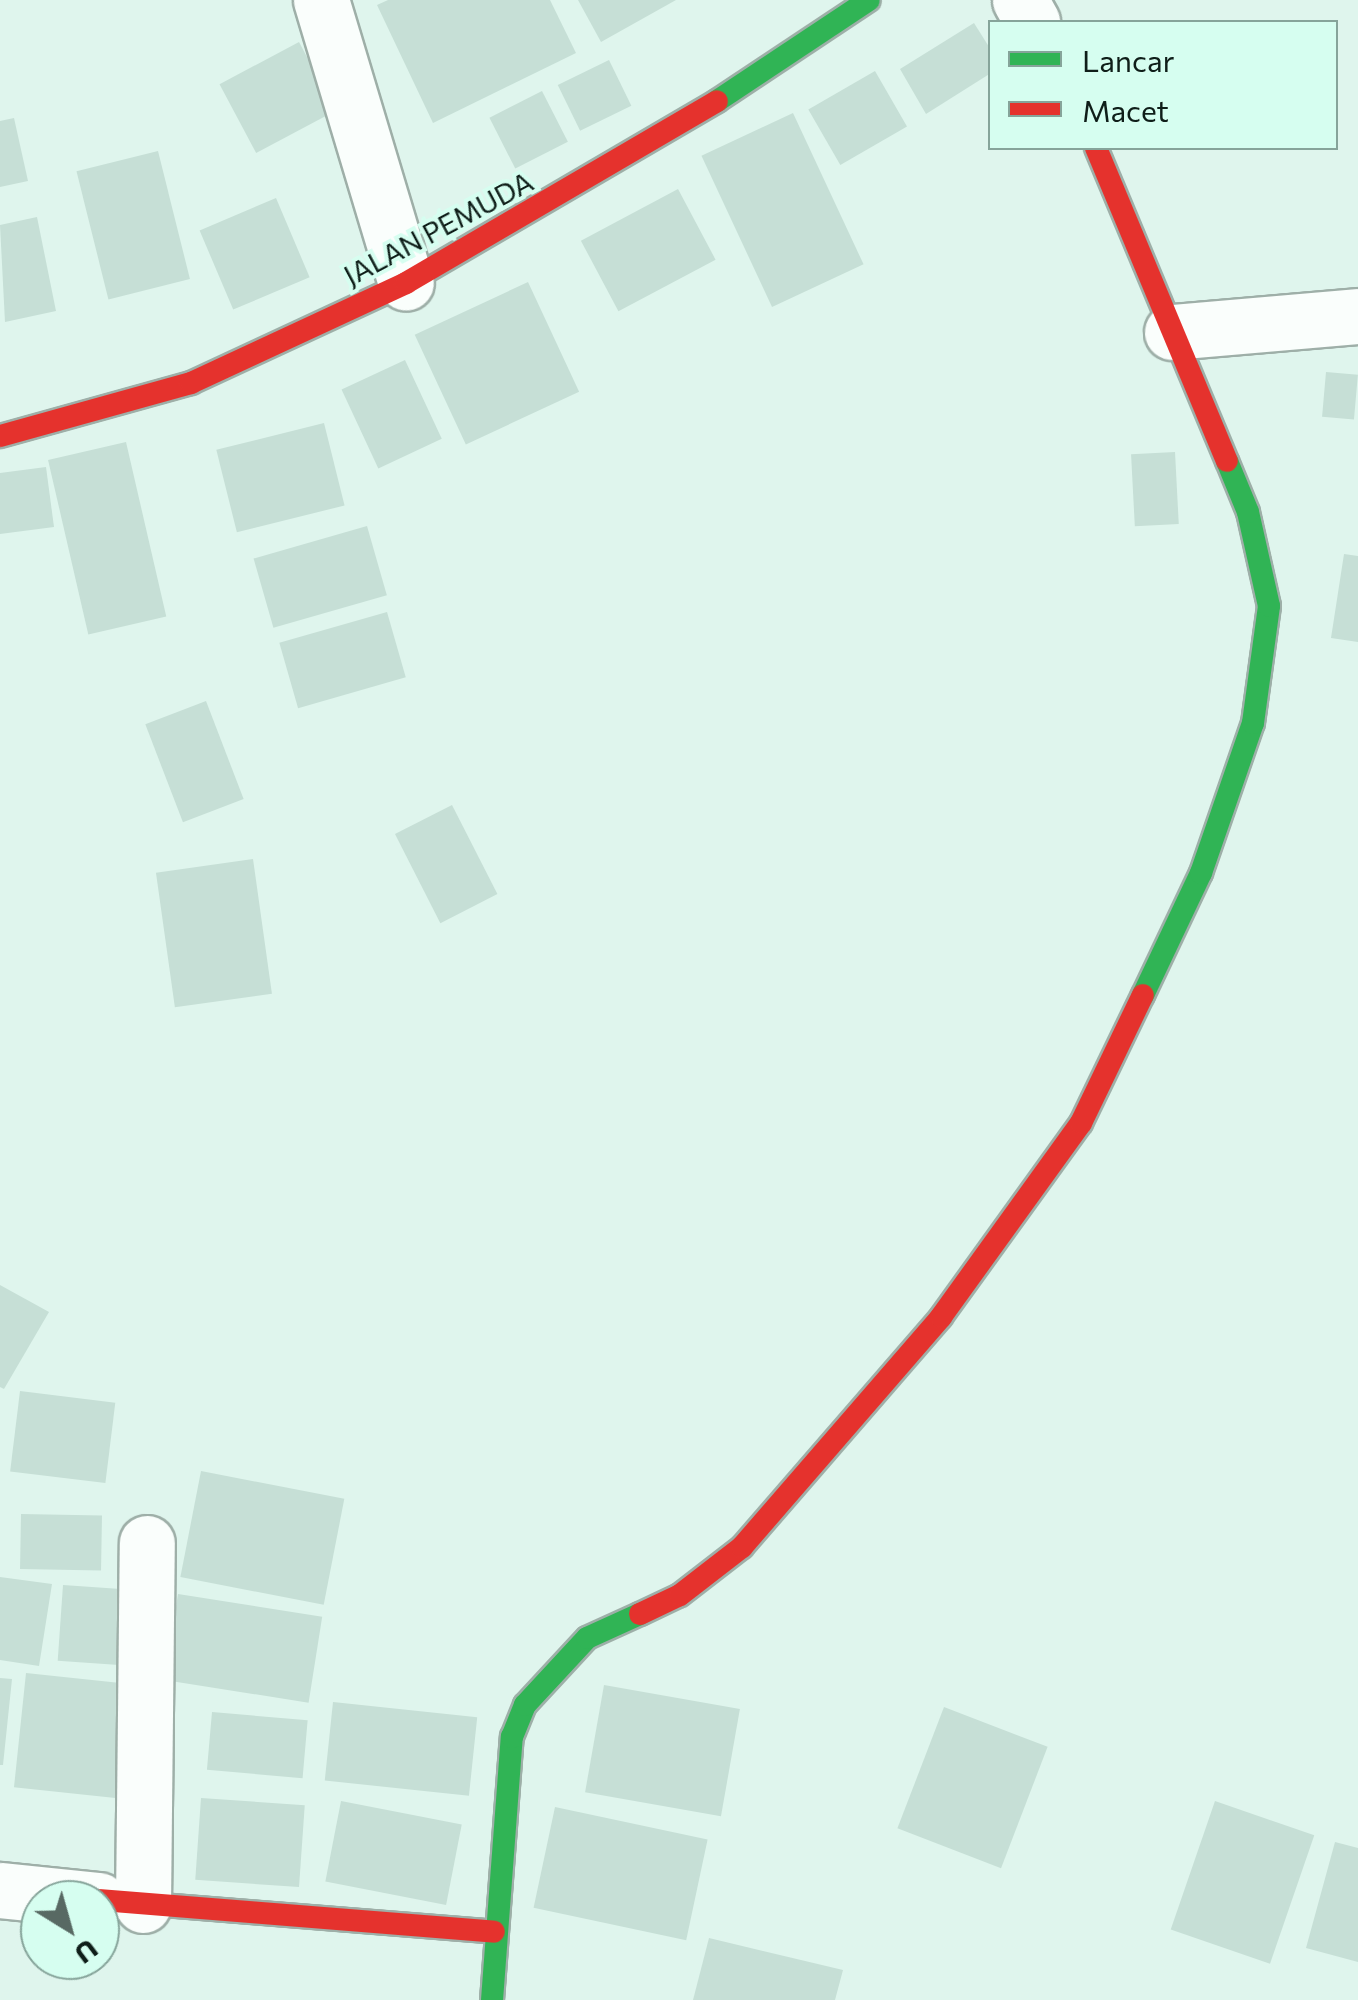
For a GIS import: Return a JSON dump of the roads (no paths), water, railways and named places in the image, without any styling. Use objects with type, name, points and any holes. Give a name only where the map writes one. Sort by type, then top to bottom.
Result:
[{"type":"street","points":[[321,0],[406,283]]},
{"type":"street","name":"JALAN PEMUDA","points":[[0,436],[191,382],[406,283],[638,152],[870,0]]},
{"type":"street","points":[[492,2000],[494,1932],[512,1737],[524,1705],[587,1638],[680,1595],[742,1546],[941,1317],[1081,1123],[1200,873],[1253,723],[1269,606],[1248,512],[1097,150]]},
{"type":"street","points":[[1172,332],[1358,316]]},
{"type":"street","points":[[116,1880],[146,1542]]},
{"type":"street","points":[[120,1902],[494,1932]]}]
